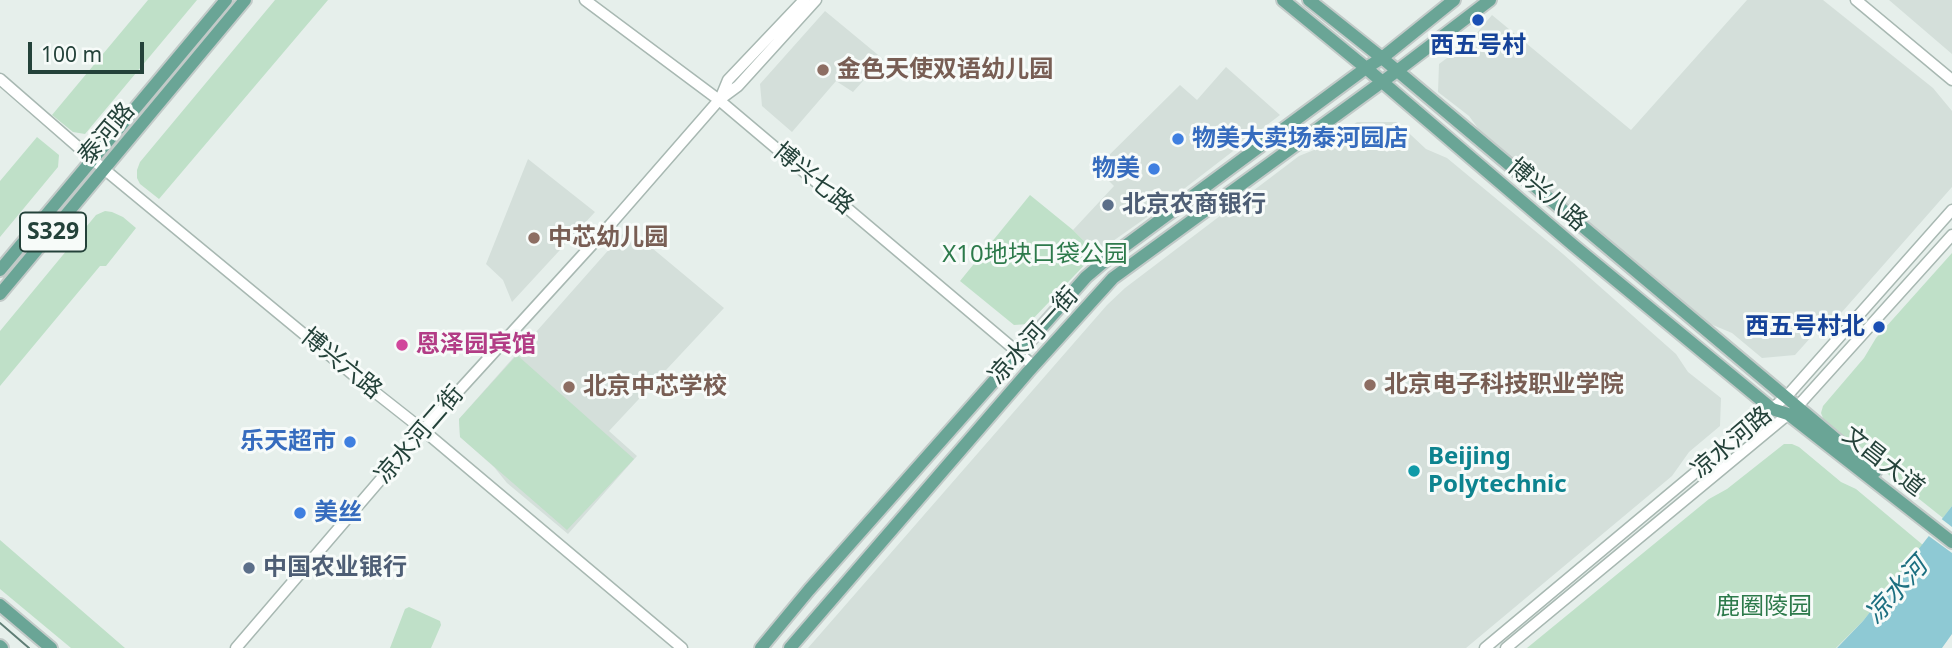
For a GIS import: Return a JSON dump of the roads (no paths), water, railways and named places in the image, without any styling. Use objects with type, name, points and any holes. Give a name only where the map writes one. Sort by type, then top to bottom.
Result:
[{"type":"main road","name":"泰河路","points":[[0,270],[226,0]]},
{"type":"main road","name":"泰河路","points":[[0,294],[246,0]]},
{"type":"main road","name":"博兴八路","points":[[1283,0],[1573,246],[1772,409],[1793,411],[1787,396],[1309,0]]},
{"type":"main road","name":"凉水河一街","points":[[761,648],[809,590],[1086,277],[1382,58],[1454,0]]},
{"type":"main road","name":"凉水河一街","points":[[790,648],[1113,278],[1490,0]]},
{"type":"main road","points":[[1047,322],[1046,329],[1049,334],[1061,337]]},
{"type":"main road","name":"文昌大道","points":[[1793,411],[1922,514],[1952,542]]},
{"type":"main road","name":"文昌大道","points":[[1922,514],[1952,533]]},
{"type":"main road","points":[[0,605],[51,648]]},
{"type":"street","name":"博兴七路","points":[[585,0],[719,100],[1034,366]]},
{"type":"street","name":"凉水河二街","points":[[719,100],[728,80],[804,0]]},
{"type":"street","name":"凉水河二街","points":[[236,648],[423,430],[610,225],[719,100],[738,86],[816,0]]},
{"type":"street","points":[[1856,0],[1952,80]]},
{"type":"street","name":"博兴六路","points":[[0,79],[93,160],[423,430],[682,648]]},
{"type":"street","name":"凉水河路","points":[[1486,648],[1787,396],[1952,211]]},
{"type":"street","name":"凉水河路","points":[[1506,648],[1793,411],[1952,235]]},
{"type":"water","name":"凉水河","points":[[1952,506],[1952,634],[1942,648],[1837,648],[1863,621]]},
{"type":"tram line","points":[[0,623],[29,648]]},
{"type":"place","name":"西五号村","points":[[1478,20]]},
{"type":"place","name":"金色天使双语幼儿园","points":[[823,70]]},
{"type":"place","name":"物美大卖场泰河园店","points":[[1178,139]]},
{"type":"place","name":"物美","points":[[1154,169]]},
{"type":"place","name":"北京农商银行","points":[[1108,205]]},
{"type":"place","name":"中芯幼儿园","points":[[534,238]]},
{"type":"place","name":"西五号村北","points":[[1879,327]]},
{"type":"place","name":"恩泽园宾馆","points":[[402,345]]},
{"type":"place","name":"北京电子科技职业学院","points":[[1370,385]]},
{"type":"place","name":"北京中芯学校","points":[[569,387]]},
{"type":"place","name":"乐天超市","points":[[350,442]]},
{"type":"place","name":"Beijing Polytechnic","points":[[1414,471]]},
{"type":"place","name":"美丝","points":[[300,513]]},
{"type":"place","name":"中国农业银行","points":[[249,568]]},
{"type":"park label","name":"X10地块口袋公园","points":[[1035,255]]},
{"type":"park label","name":"鹿圈陵园","points":[[1764,607]]}]
